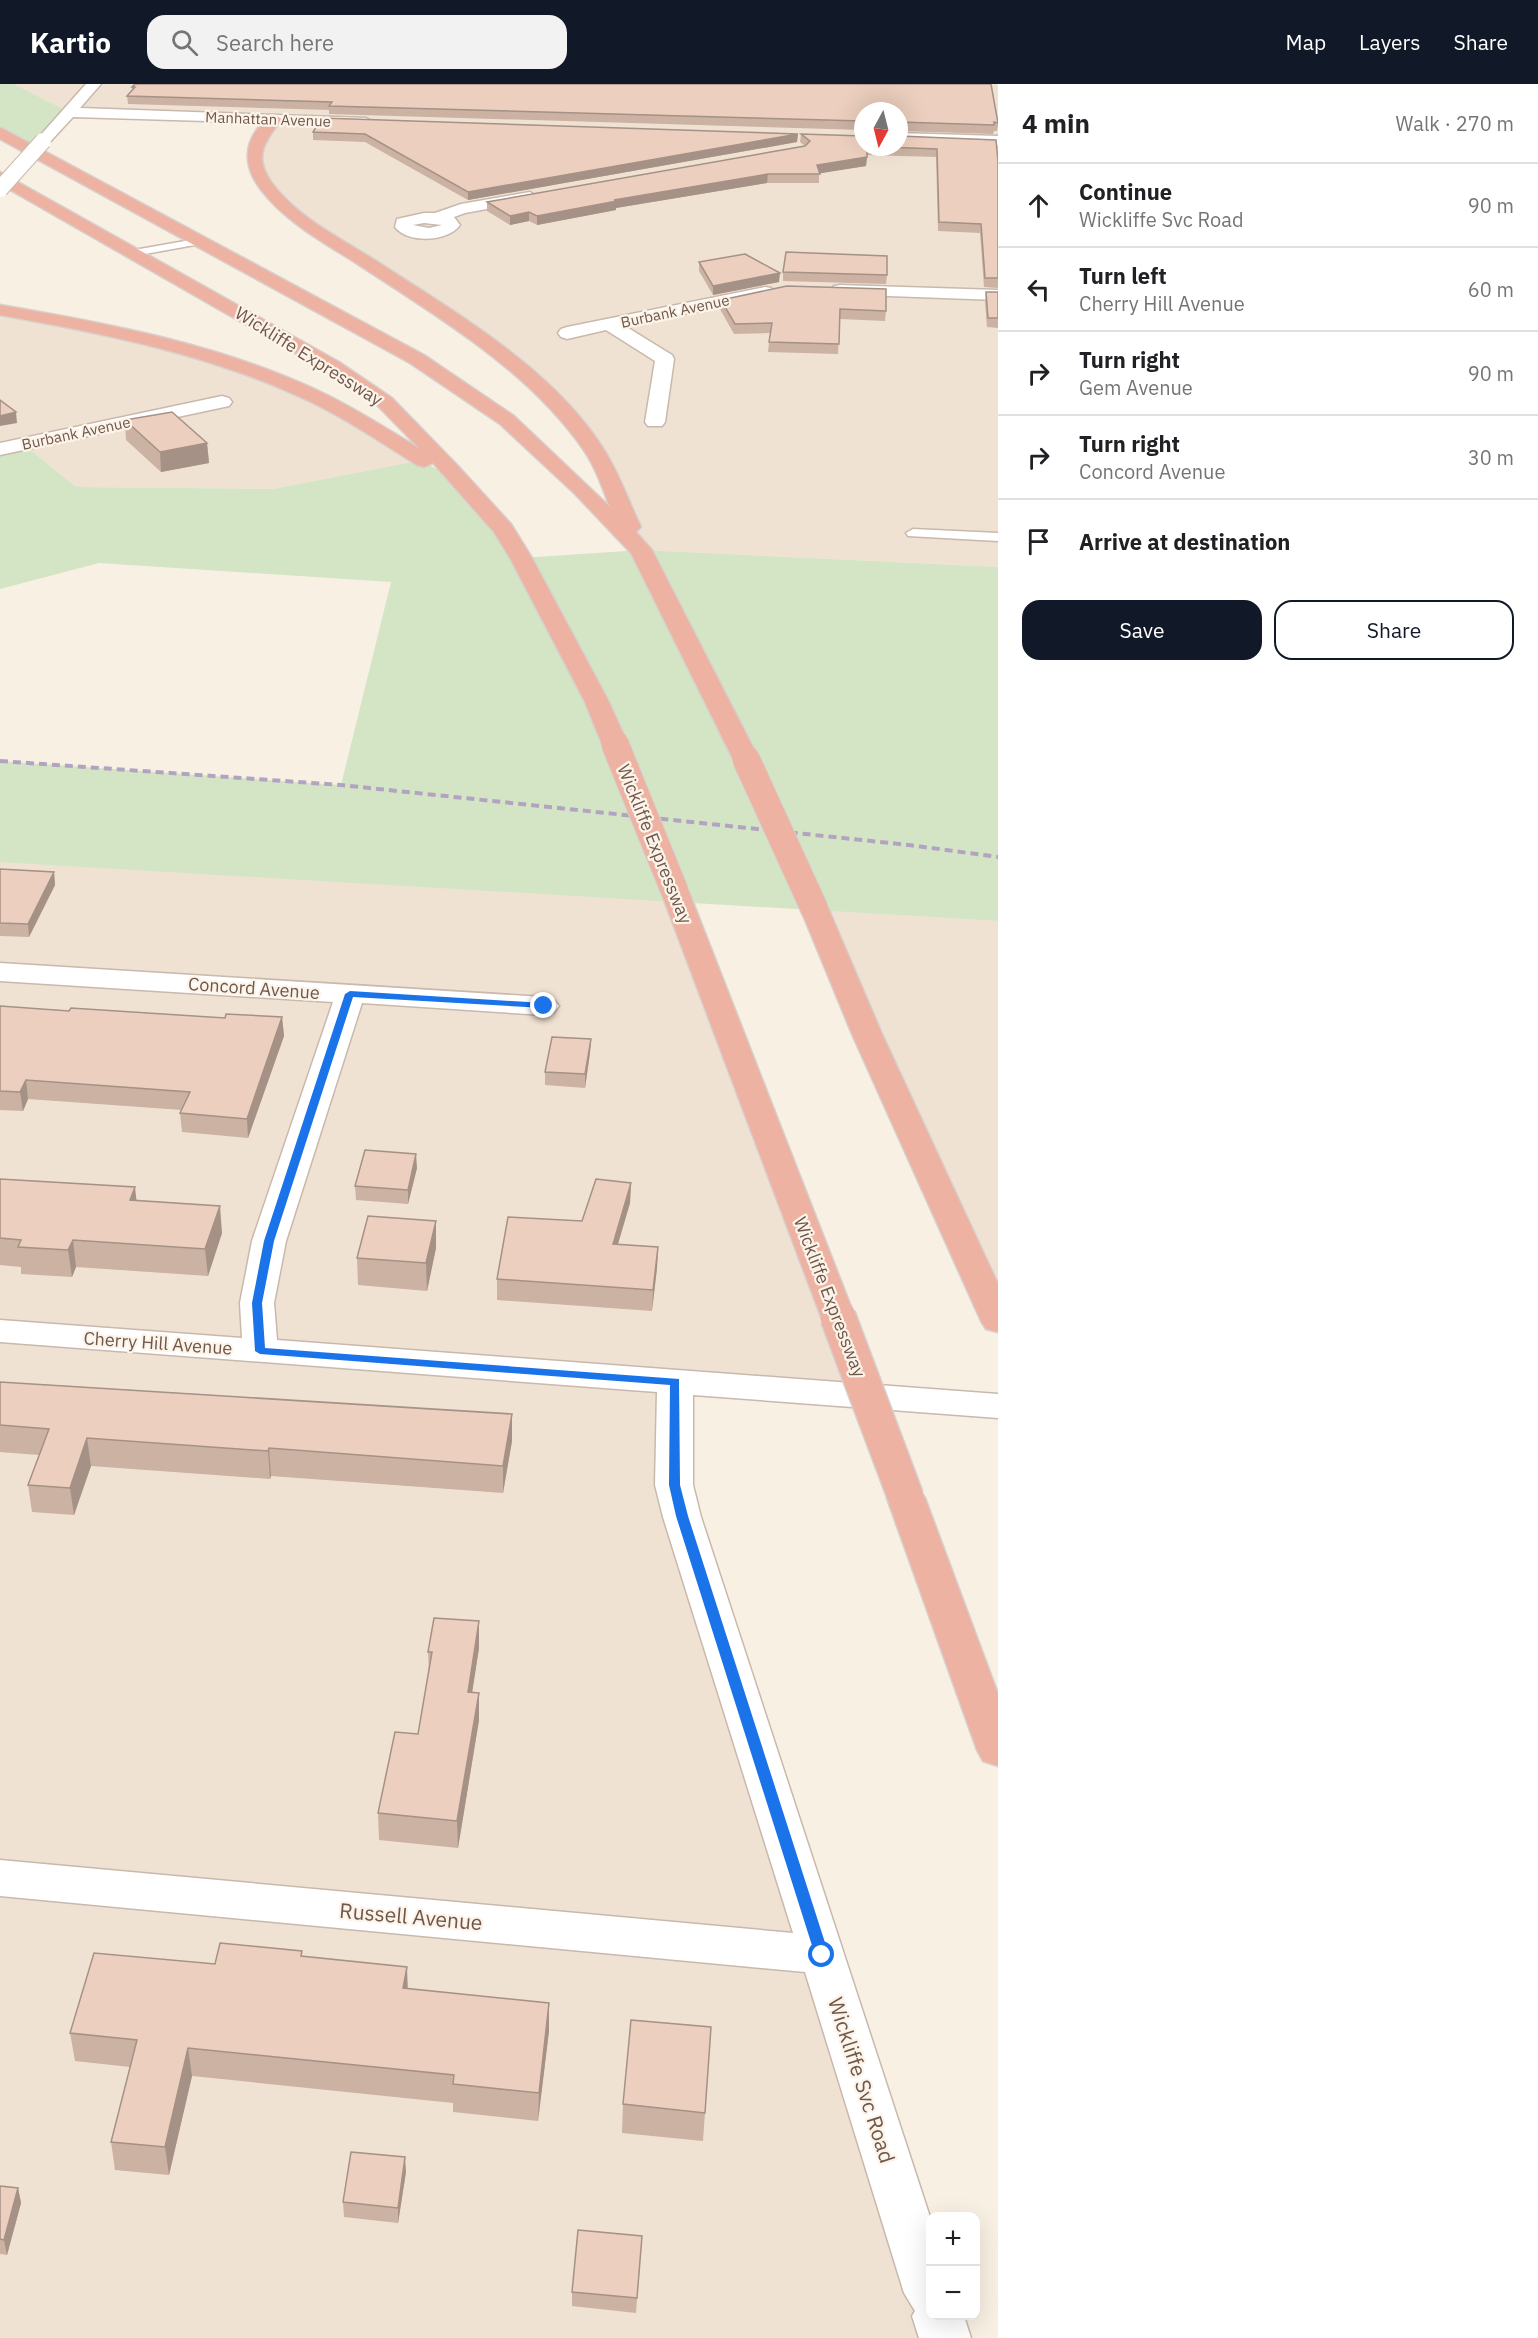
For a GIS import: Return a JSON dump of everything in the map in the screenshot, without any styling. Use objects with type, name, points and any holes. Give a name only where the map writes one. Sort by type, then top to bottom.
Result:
[{"type":"highway","points":[[275,119],[262,131],[255,151],[256,165],[266,185],[293,211],[469,332],[532,381],[567,416],[592,446],[641,550],[746,759],[815,910],[867,1034],[998,1321]]},
{"type":"highway","points":[[0,133],[340,316],[456,384],[507,420],[582,490],[641,550]]},
{"type":"highway","name":"Wickliffe Expressway","points":[[0,177],[360,384],[385,402],[503,529],[521,558],[596,700],[615,744],[675,892],[838,1317],[998,1750]]},
{"type":"highway","points":[[0,310],[117,331],[214,358],[274,379],[317,398],[369,426],[470,491]]},
{"type":"street","points":[[0,189],[94,84]]},
{"type":"street","name":"Manhattan Avenue","points":[[69,112],[381,122]]},
{"type":"street","points":[[908,138],[998,141]]},
{"type":"street","points":[[437,218],[461,209],[541,195]]},
{"type":"street","name":"Burbank Avenue","points":[[567,333],[786,288]]},
{"type":"street","points":[[820,289],[998,296]]},
{"type":"street","points":[[608,324],[665,359],[655,422]]},
{"type":"street","name":"Burbank Avenue","points":[[0,449],[222,402]]},
{"type":"street","name":"Concord Avenue","points":[[0,972],[544,1006]]},
{"type":"street","points":[[260,1351],[257,1303],[269,1241],[350,994]]},
{"type":"street","name":"Cherry Hill Avenue","points":[[0,1331],[998,1406]]},
{"type":"street","name":"Wickliffe Svc Road","points":[[675,1382],[674,1485],[682,1516],[926,2280]]},
{"type":"street","name":"Russell Avenue","points":[[0,1878],[822,1955]]},
{"type":"street","points":[[939,2320],[945,2338]]},
{"type":"lane","points":[[134,253],[202,241]]},
{"type":"lane","points":[[913,533],[998,537]]},
{"type":"shaded area","points":[[14,84],[998,84],[998,567],[641,550],[592,446],[532,382],[293,211],[256,165],[274,120],[69,112]]},
{"type":"shaded area","points":[[0,310],[78,323],[274,379],[422,460],[273,489],[76,487],[23,444],[0,449]]},
{"type":"shaded area","points":[[0,858],[675,892],[871,1396],[676,1382],[682,1517],[926,2280],[926,2320],[939,2320],[945,2338],[0,2338]]},
{"type":"shaded area","points":[[815,910],[998,921],[998,1321]]},
{"type":"green space","points":[[0,84],[14,84],[69,112],[35,152],[0,133]]},
{"type":"green space","points":[[23,444],[76,487],[273,489],[422,460],[470,491],[521,558],[641,550],[998,567],[998,921],[0,862],[0,761],[341,785],[391,582],[99,563],[0,589],[0,449]]},
{"type":"building","points":[[135,84],[991,84],[998,123],[994,122],[994,125],[908,122],[908,102],[854,102],[854,121],[329,106],[332,102],[127,96],[135,87],[132,87]]},
{"type":"building","points":[[322,118],[798,134],[468,192],[365,134],[313,132]]},
{"type":"building","points":[[801,134],[854,136],[854,156],[867,157],[817,165],[820,174],[768,174],[614,200],[617,201],[537,216],[529,212],[510,216],[487,202],[805,146],[810,141]]},
{"type":"building","points":[[908,136],[996,140],[998,278],[985,278],[981,224],[939,222],[937,149],[908,148]]},
{"type":"building","points":[[786,252],[887,256],[887,275],[783,272]]},
{"type":"building","points":[[745,254],[780,273],[713,286],[699,262]]},
{"type":"building","points":[[787,286],[886,289],[886,311],[840,309],[839,344],[769,342],[772,323],[735,324],[721,300]]},
{"type":"building","points":[[986,292],[998,292],[998,318],[988,318]]},
{"type":"building","points":[[0,400],[16,412],[0,416]]},
{"type":"building","points":[[172,412],[207,443],[160,452],[125,420]]},
{"type":"building","points":[[0,869],[54,872],[28,924],[0,923]]},
{"type":"building","points":[[0,1006],[225,1018],[226,1014],[282,1017],[247,1119],[180,1113],[190,1092],[26,1080],[20,1092],[0,1091]]},
{"type":"building","points":[[552,1037],[591,1039],[585,1074],[545,1072]]},
{"type":"building","points":[[365,1150],[416,1154],[408,1190],[355,1186]]},
{"type":"building","points":[[0,1179],[135,1187],[130,1200],[220,1206],[205,1249],[73,1240],[68,1250],[18,1247],[21,1240],[0,1238]]},
{"type":"building","points":[[596,1179],[631,1183],[613,1244],[658,1247],[653,1290],[497,1279],[508,1217],[582,1221]]},
{"type":"building","points":[[368,1216],[436,1221],[426,1263],[357,1258]]},
{"type":"building","points":[[0,1382],[512,1414],[503,1466],[269,1448],[268,1451],[87,1438],[70,1488],[28,1485],[49,1429],[0,1425]]},
{"type":"building","points":[[434,1618],[479,1621],[468,1692],[479,1693],[457,1821],[378,1813],[395,1732],[418,1734],[432,1652],[428,1652]]},
{"type":"building","points":[[220,1943],[302,1951],[301,1956],[407,1967],[403,1988],[549,2003],[539,2093],[453,2084],[454,2075],[188,2048],[165,2147],[111,2142],[137,2040],[70,2033],[94,1953],[215,1964]]},
{"type":"building","points":[[631,2020],[711,2027],[705,2113],[623,2104]]},
{"type":"building","points":[[351,2152],[405,2157],[398,2208],[343,2202]]},
{"type":"building","points":[[0,2186],[18,2188],[4,2240],[0,2239]]},
{"type":"building","points":[[578,2230],[642,2236],[637,2298],[572,2292]]},
{"type":"railway","points":[[0,761],[341,785],[909,845],[998,857]]},
{"type":"route","points":[[544,1006],[350,994],[269,1241],[257,1303],[260,1351],[675,1382],[674,1485],[822,1955]]}]
